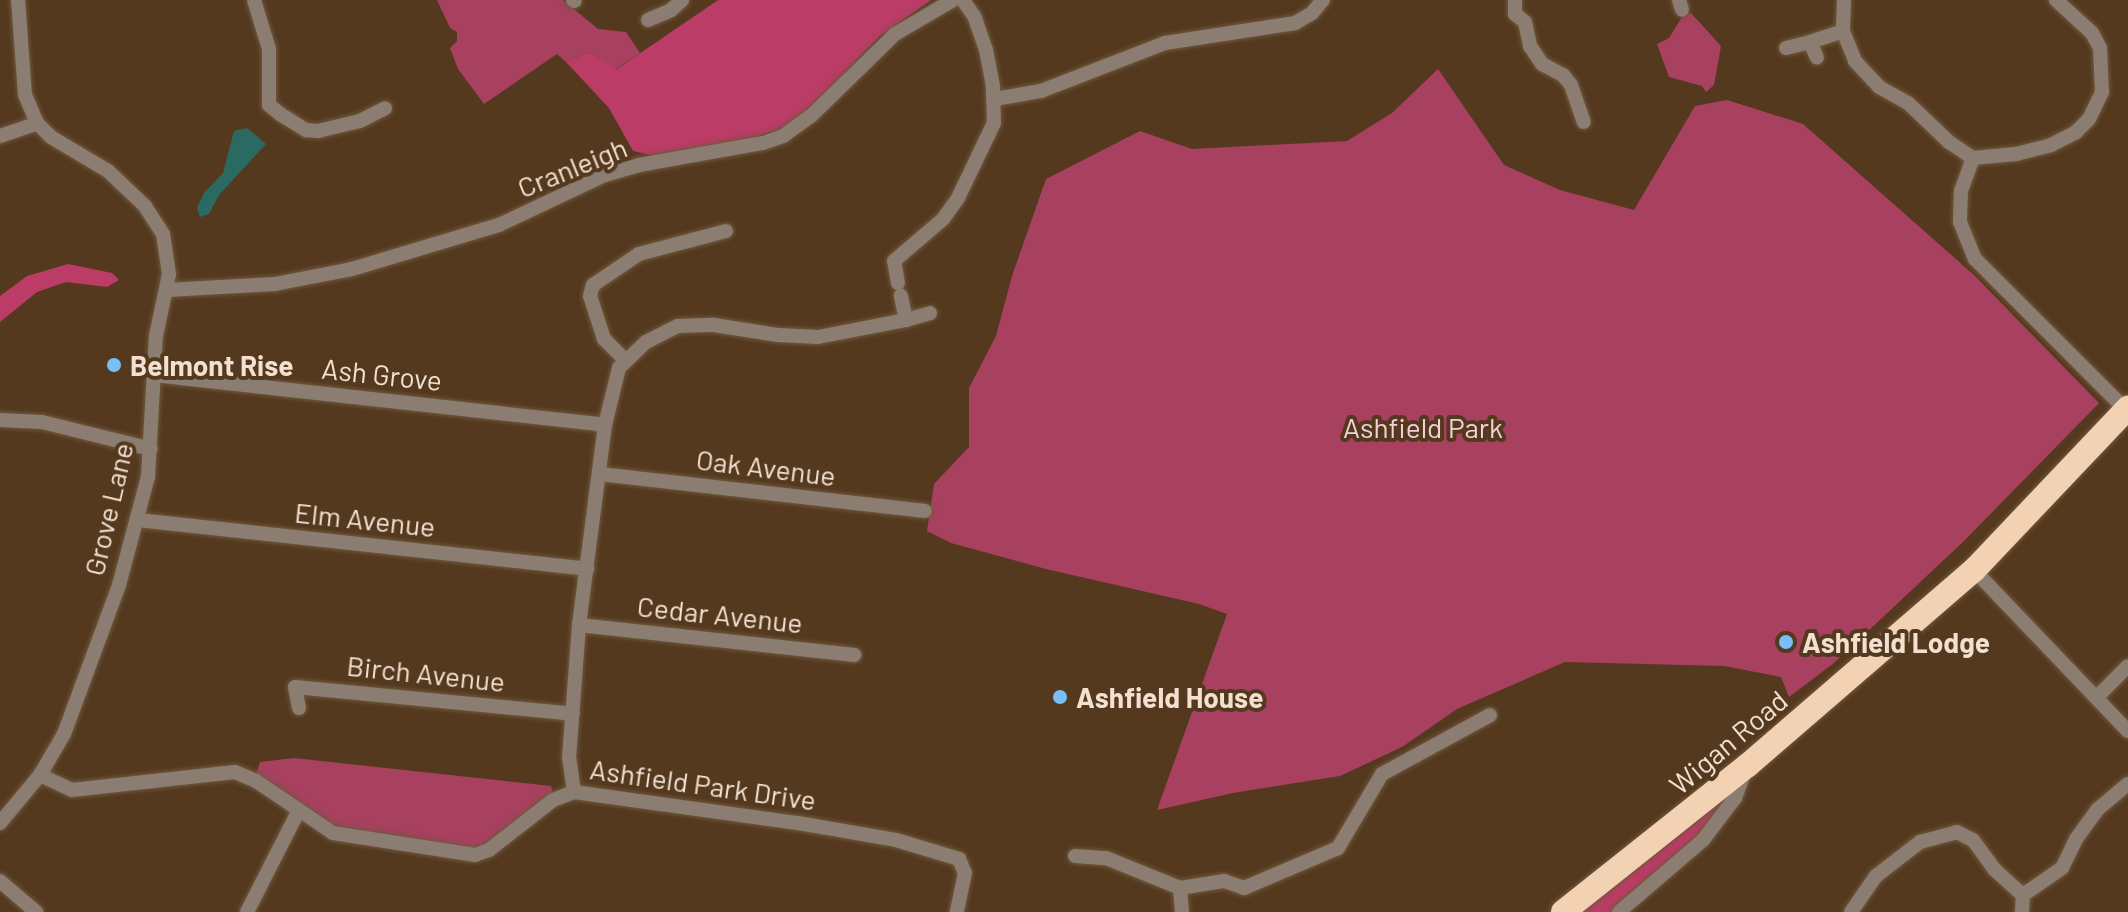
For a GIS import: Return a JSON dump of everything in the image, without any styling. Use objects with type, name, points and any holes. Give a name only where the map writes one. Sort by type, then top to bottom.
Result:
[{"type":"highway","name":"Wigan Road","points":[[1563,912],[1748,765],[1974,570],[2127,409]]},
{"type":"street","points":[[0,136],[37,123],[25,95],[18,0]]},
{"type":"street","points":[[254,0],[269,49],[269,105],[306,130],[318,131],[360,121],[385,108]]},
{"type":"street","points":[[648,20],[671,10],[682,0]]},
{"type":"street","name":"Cranleigh","points":[[167,290],[251,287],[352,269],[499,225],[605,175],[783,136],[811,116],[885,42],[953,0]]},
{"type":"street","points":[[906,320],[900,290],[886,263],[924,238],[958,198],[994,123],[995,99],[983,39],[963,0]]},
{"type":"street","points":[[995,99],[1041,91],[1165,43],[1295,23],[1312,13],[1323,0]]},
{"type":"street","points":[[1515,0],[1515,14],[1525,22],[1530,46],[1542,64],[1563,75],[1571,85],[1584,122]]},
{"type":"street","points":[[1844,0],[1843,31],[1855,61],[1879,87],[1908,103],[1949,142],[1973,158],[2016,154],[2051,145],[2076,132],[2089,119],[2102,92],[2100,48],[2092,33],[2056,0]]},
{"type":"street","points":[[1786,48],[1843,31]]},
{"type":"street","points":[[1810,42],[1817,58]]},
{"type":"street","name":"Grove Lane","points":[[0,823],[40,775],[72,717],[138,520],[151,449],[156,336],[167,290],[169,263],[165,243],[145,206],[108,171],[51,137],[37,123]]},
{"type":"street","points":[[1973,158],[1961,191],[1960,222],[1975,259],[2127,409]]},
{"type":"street","points":[[625,360],[604,339],[590,296],[593,285],[639,254],[726,231]]},
{"type":"street","points":[[574,792],[569,758],[579,625],[605,425],[613,388],[625,360],[646,342],[678,326],[714,325],[806,337],[930,313]]},
{"type":"street","name":"Ash Grove","points":[[154,375],[605,425]]},
{"type":"street","points":[[0,420],[42,422],[151,449]]},
{"type":"street","name":"Oak Avenue","points":[[600,474],[925,511]]},
{"type":"street","name":"Elm Avenue","points":[[138,520],[587,569]]},
{"type":"street","points":[[1974,570],[2098,696],[2128,731]]},
{"type":"street","name":"Cedar Avenue","points":[[579,625],[854,655]]},
{"type":"street","points":[[2098,696],[2128,666]]},
{"type":"street","name":"Birch Avenue","points":[[299,708],[295,687],[573,714]]},
{"type":"street","points":[[1075,856],[1106,858],[1180,888],[1224,881],[1244,888],[1338,848],[1382,774],[1490,715]]},
{"type":"street","points":[[1619,912],[1703,840],[1735,798],[1748,765]]},
{"type":"street","name":"Ashfield Park Drive","points":[[40,775],[72,790],[235,772],[256,781],[333,833],[475,855],[489,850],[553,800],[574,792],[852,832],[959,859],[965,867],[957,912]]},
{"type":"street","points":[[2023,895],[2062,868],[2076,839],[2098,809],[2127,787]]},
{"type":"street","points":[[247,912],[299,810]]},
{"type":"street","points":[[1851,912],[1876,876],[1920,842],[1957,832],[1973,840],[1995,870],[2023,895]]},
{"type":"street","points":[[0,881],[36,912]]},
{"type":"street","points":[[1180,888],[1182,912]]},
{"type":"street","points":[[2022,912],[2023,895]]},
{"type":"green space","points":[[437,0],[563,0],[598,29],[626,32],[640,53],[616,69],[589,52],[566,62],[557,54],[484,104],[458,69],[450,48],[457,41],[457,32],[450,28]]},
{"type":"green space","points":[[1690,12],[1721,46],[1714,85],[1706,92],[1702,86],[1669,77],[1657,44],[1669,38],[1682,17]]},
{"type":"green space","name":"Ashfield Park","points":[[1438,69],[1504,165],[1560,190],[1634,210],[1695,106],[1727,100],[1803,124],[1974,275],[2099,403],[1964,541],[1834,663],[1789,697],[1781,677],[1724,666],[1565,662],[1457,709],[1402,747],[1340,776],[1233,793],[1157,810],[1227,614],[1199,604],[1046,569],[951,543],[927,531],[934,484],[969,447],[969,388],[996,336],[1012,276],[1046,179],[1140,131],[1192,149],[1347,141],[1392,113]]},
{"type":"green space","points":[[294,758],[551,786],[553,794],[487,843],[469,849],[326,824],[256,774],[260,762]]},
{"type":"shaded area","points":[[718,0],[931,0],[879,37],[802,117],[775,131],[717,148],[659,157],[633,151],[609,108],[566,62],[589,52],[617,69]]},
{"type":"shaded area","points":[[68,264],[112,273],[119,280],[107,287],[66,282],[37,292],[0,322],[0,296],[27,276]]},
{"type":"shaded area","points":[[1748,765],[1703,840],[1619,912],[1563,912]]},
{"type":"water","points":[[247,128],[266,144],[219,195],[209,214],[200,217],[197,208],[204,193],[223,173],[234,131]]},
{"type":"place","name":"Belmont Rise","points":[[114,365]]},
{"type":"place","name":"Ashfield Lodge","points":[[1786,642]]},
{"type":"place","name":"Ashfield House","points":[[1060,697]]}]
